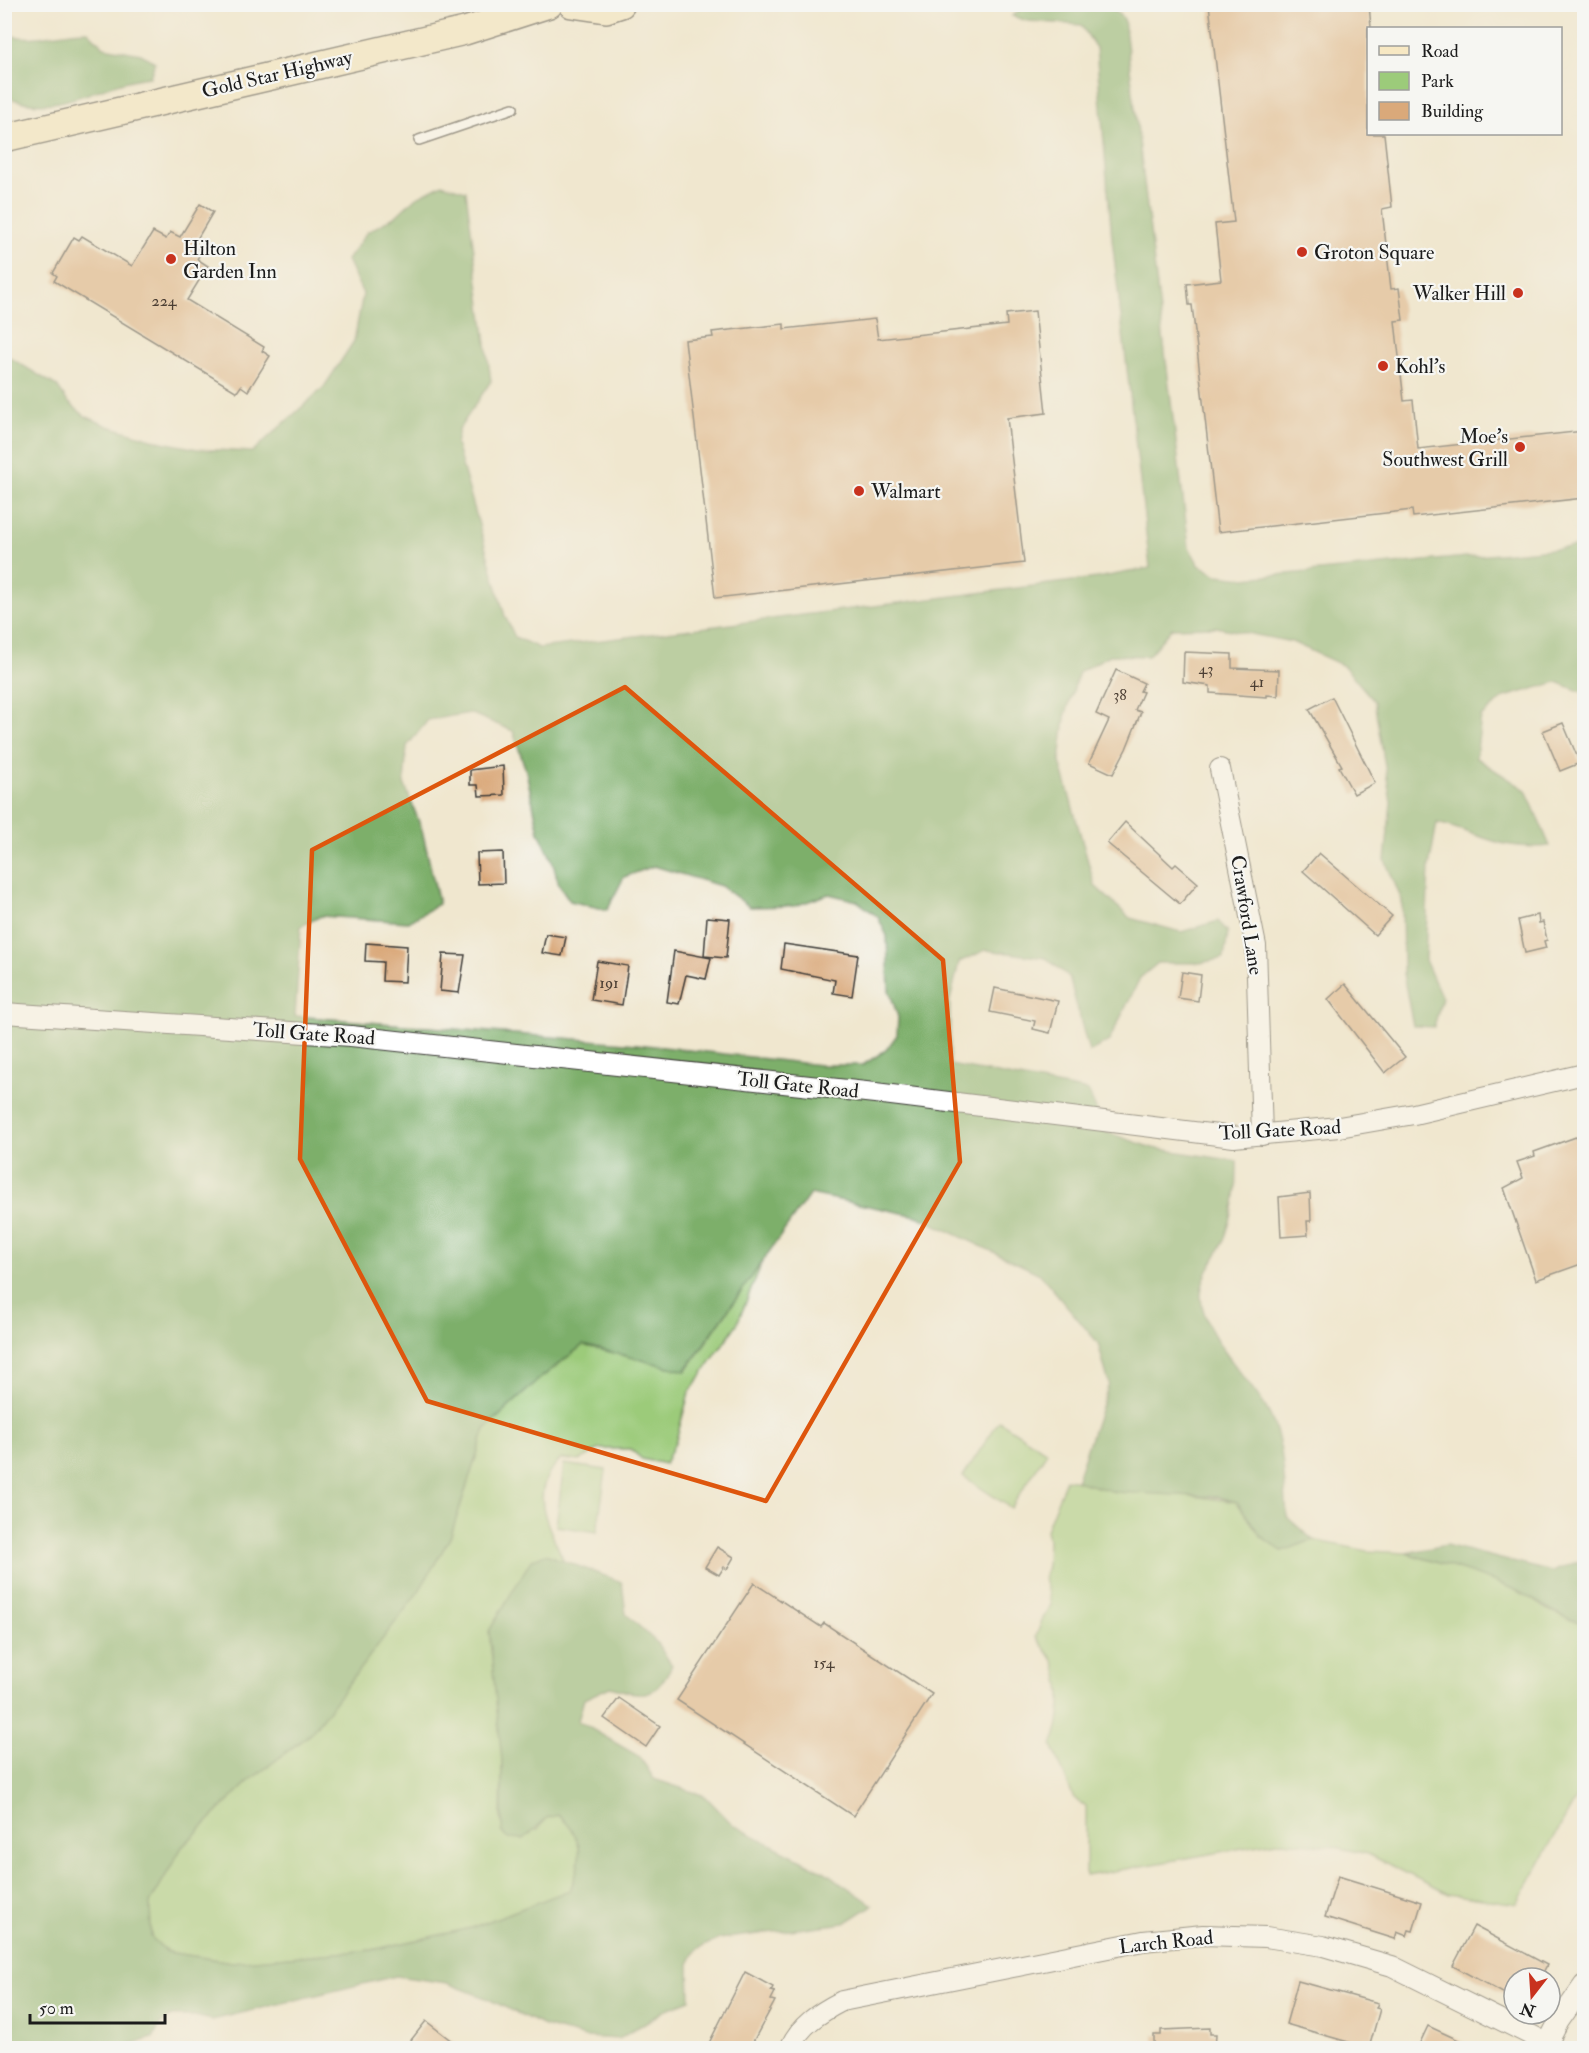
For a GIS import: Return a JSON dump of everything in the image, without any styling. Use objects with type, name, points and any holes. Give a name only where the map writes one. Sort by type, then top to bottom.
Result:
[{"type":"main road","name":"Gold Star Highway","points":[[4,138],[465,31],[549,4]]},
{"type":"main road","points":[[572,4],[606,9],[621,4]]},
{"type":"street","name":"Crawford Lane","points":[[1220,769],[1257,953],[1262,1135]]},
{"type":"street","name":"Toll Gate Road","points":[[4,1013],[351,1036],[875,1093],[1234,1137],[1339,1127],[1414,1114],[1584,1074]]},
{"type":"street","name":"Larch Road","points":[[790,2049],[795,2036],[816,2015],[842,2001],[1143,1941],[1203,1935],[1266,1938],[1323,1946],[1392,1966],[1546,2046]]},
{"type":"street","points":[[1546,2046],[1559,2021],[1584,1985]]},
{"type":"lane","points":[[419,140],[513,108]]},
{"type":"highlighted area","points":[[625,687],[943,960],[960,1162],[766,1501],[427,1401],[300,1159],[312,850]]},
{"type":"green space","points":[[1026,5],[1108,5],[1124,19],[1189,547],[1199,565],[1217,575],[1245,578],[1584,546],[1584,693],[1557,682],[1505,697],[1481,717],[1476,758],[1526,790],[1550,846],[1504,844],[1437,823],[1429,867],[1425,960],[1442,998],[1434,1027],[1413,1026],[1403,974],[1402,901],[1385,860],[1391,802],[1374,701],[1344,666],[1292,642],[1216,627],[1172,628],[1148,656],[1110,655],[1079,672],[1065,717],[1060,762],[1095,886],[1130,918],[1181,932],[1218,921],[1228,932],[1224,958],[1200,963],[1158,963],[1140,978],[1109,1041],[1089,1052],[1069,977],[1046,958],[986,950],[959,962],[950,1001],[950,1065],[1088,1091],[1106,1132],[1153,1148],[1237,1161],[1235,1200],[1231,1219],[1225,1238],[1205,1278],[1201,1296],[1202,1305],[1206,1319],[1220,1345],[1272,1418],[1280,1446],[1287,1517],[1313,1540],[1282,1551],[1261,1536],[1237,1502],[1218,1497],[1115,1492],[1076,1481],[1109,1384],[1098,1343],[1040,1274],[917,1216],[810,1194],[685,1371],[583,1345],[537,1381],[485,1429],[450,1538],[419,1591],[311,1733],[249,1781],[182,1847],[150,1903],[151,1937],[167,1952],[232,1962],[372,1950],[471,1928],[570,1890],[578,1869],[578,1841],[574,1832],[558,1815],[547,1818],[524,1839],[509,1838],[502,1832],[502,1761],[489,1631],[531,1560],[545,1554],[622,1582],[626,1614],[656,1642],[672,1665],[654,1690],[632,1693],[610,1687],[584,1699],[578,1721],[640,1757],[654,1779],[705,1796],[733,1825],[825,1872],[873,1905],[845,1923],[719,1939],[697,1949],[689,1964],[690,2000],[667,2009],[619,2039],[585,2037],[544,2026],[488,1999],[447,1983],[396,1976],[212,2020],[194,2016],[171,2016],[160,2025],[153,2038],[124,2048],[5,2048],[4,354],[57,386],[67,401],[85,416],[108,426],[162,442],[198,449],[252,452],[324,387],[354,341],[363,294],[347,260],[367,232],[396,216],[415,198],[442,184],[466,191],[491,381],[459,429],[456,444],[505,616],[515,637],[539,648],[1097,578],[1150,568],[1112,239],[1096,48],[1081,25],[1027,21],[1012,16]],"holes":[[[470,713],[513,731],[526,771],[539,832],[552,860],[559,885],[570,901],[607,910],[624,877],[654,866],[721,886],[750,907],[795,906],[829,894],[857,901],[878,917],[887,936],[889,990],[898,1017],[897,1035],[886,1050],[863,1065],[820,1065],[637,1044],[295,1016],[301,926],[321,916],[408,922],[439,904],[422,830],[404,783],[407,746],[428,720]]]},
{"type":"green space","points":[[7,29],[8,35],[28,38],[88,31],[104,47],[141,54],[155,62],[150,77],[113,85],[61,102],[43,104],[25,102],[5,96],[4,30]]},
{"type":"green space","points":[[763,1260],[737,1324],[689,1393],[676,1440],[665,1464],[642,1459],[630,1449],[599,1449],[579,1461],[561,1459],[550,1471],[544,1483],[543,1508],[564,1561],[545,1554],[502,1761],[501,1821],[537,1830],[547,1818],[558,1815],[567,1824],[574,1832],[579,1850],[578,1869],[570,1890],[471,1928],[372,1950],[232,1962],[167,1952],[151,1937],[150,1903],[182,1847],[249,1781],[311,1733],[450,1538],[485,1429],[537,1381],[583,1345],[686,1371]]},
{"type":"green space","points":[[999,1421],[1047,1452],[1011,1508],[963,1476]]},
{"type":"green space","points":[[564,1464],[606,1470],[597,1532],[556,1526]]},
{"type":"green space","points":[[1066,1479],[1237,1502],[1261,1536],[1282,1551],[1313,1540],[1368,1551],[1406,1553],[1486,1577],[1524,1594],[1546,1609],[1584,1623],[1584,1784],[1517,1904],[1448,1894],[1368,1854],[1331,1846],[1282,1841],[1086,1876],[1086,1806],[1073,1797],[1052,1745],[1060,1716],[1060,1685],[1054,1662],[1036,1637],[1051,1605],[1044,1579],[1047,1565],[1046,1530]]},
{"type":"green space","points":[[1446,1545],[1552,1572],[1584,1559],[1584,1623],[1565,1617],[1522,1593],[1500,1584],[1406,1553]]},
{"type":"building","name":"Groton Square","points":[[1209,4],[1369,4],[1371,27],[1367,27],[1367,135],[1384,135],[1392,207],[1382,209],[1391,289],[1399,288],[1403,320],[1395,321],[1404,401],[1413,400],[1418,449],[1584,431],[1584,498],[1413,517],[1412,510],[1218,532],[1192,305],[1189,305],[1187,284],[1221,280],[1215,224],[1234,222]]},
{"type":"building","points":[[200,204],[213,212],[193,246],[202,251],[197,259],[208,266],[187,300],[264,347],[262,351],[270,356],[248,391],[241,386],[237,392],[54,281],[57,276],[53,273],[74,237],[79,240],[82,236],[132,266],[153,232],[166,239],[170,232],[180,237]]},
{"type":"building","name":"Walmart","points":[[1035,311],[1046,413],[1007,418],[1024,563],[715,598],[685,340],[713,337],[712,332],[784,324],[784,329],[875,319],[878,339],[1007,325],[1006,314]]},
{"type":"building","points":[[1184,652],[1232,654],[1232,668],[1279,670],[1278,696],[1210,693],[1210,686],[1183,682]]},
{"type":"building","points":[[1116,670],[1144,683],[1140,691],[1143,692],[1135,710],[1141,712],[1113,774],[1089,763],[1109,720],[1096,714]]},
{"type":"building","points":[[1332,697],[1375,783],[1354,794],[1339,767],[1342,766],[1309,709]]},
{"type":"building","points":[[1563,723],[1580,763],[1560,771],[1543,731]]},
{"type":"building","points":[[503,766],[504,795],[479,796],[478,785],[470,785],[470,770]]},
{"type":"building","points":[[1125,822],[1173,867],[1176,864],[1198,883],[1180,904],[1107,843]]},
{"type":"building","points":[[503,852],[504,883],[478,884],[477,853]]},
{"type":"building","points":[[1319,853],[1392,916],[1375,935],[1303,871]]},
{"type":"building","points":[[1538,915],[1539,923],[1543,922],[1547,940],[1544,941],[1546,948],[1525,953],[1518,920]]},
{"type":"building","points":[[707,917],[730,919],[726,958],[704,956]]},
{"type":"building","points":[[546,934],[566,937],[562,956],[542,953]]},
{"type":"building","points":[[366,943],[407,946],[405,982],[382,981],[383,962],[365,961]]},
{"type":"building","points":[[784,944],[858,955],[852,996],[833,993],[835,980],[781,969]]},
{"type":"building","points":[[674,951],[711,958],[706,979],[686,975],[679,1004],[667,1002]]},
{"type":"building","points":[[443,954],[465,955],[459,993],[440,991]]},
{"type":"building","points":[[597,961],[628,966],[622,1005],[591,1000]]},
{"type":"building","points":[[1182,972],[1201,975],[1198,1001],[1178,998]]},
{"type":"building","points":[[1345,984],[1405,1057],[1385,1073],[1328,999]]},
{"type":"building","points":[[995,988],[1058,1001],[1050,1033],[1033,1029],[1035,1021],[990,1012]]},
{"type":"building","points":[[1576,1137],[1578,1140],[1584,1138],[1584,1263],[1536,1280],[1504,1188],[1523,1178],[1517,1162],[1535,1156],[1534,1152]]},
{"type":"building","points":[[1310,1193],[1311,1221],[1307,1221],[1308,1235],[1281,1237],[1279,1197]]},
{"type":"building","points":[[717,1547],[734,1557],[727,1569],[724,1567],[719,1575],[705,1567]]},
{"type":"building","points":[[754,1583],[821,1627],[824,1623],[932,1694],[853,1816],[677,1700]]},
{"type":"building","points":[[619,1698],[660,1726],[646,1747],[604,1718]]},
{"type":"building","points":[[1338,1876],[1422,1902],[1413,1931],[1409,1930],[1407,1936],[1397,1932],[1395,1939],[1325,1917]]},
{"type":"building","points":[[1474,1926],[1547,1965],[1502,1966],[1502,1993],[1453,1966]]},
{"type":"building","points":[[745,1972],[773,1987],[771,1991],[775,1992],[771,2000],[775,2001],[749,2049],[706,2049]]},
{"type":"building","points":[[1298,1981],[1378,2003],[1376,2008],[1380,2009],[1369,2048],[1286,2024]]},
{"type":"building","points":[[426,2021],[462,2049],[404,2049]]},
{"type":"building","points":[[1428,2026],[1478,2049],[1417,2049]]},
{"type":"building","points":[[1210,2028],[1210,2034],[1216,2034],[1215,2049],[1154,2049],[1154,2035],[1161,2035],[1161,2030]]},
{"type":"place","name":"Groton Square","points":[[1302,252]]},
{"type":"place","name":"Hilton Garden Inn","points":[[171,259]]},
{"type":"place","name":"Walker Hill","points":[[1518,293]]},
{"type":"place","name":"Kohl's","points":[[1383,366]]},
{"type":"place","name":"Moe's Southwest Grill","points":[[1520,447]]},
{"type":"place","name":"Walmart","points":[[859,491]]}]
